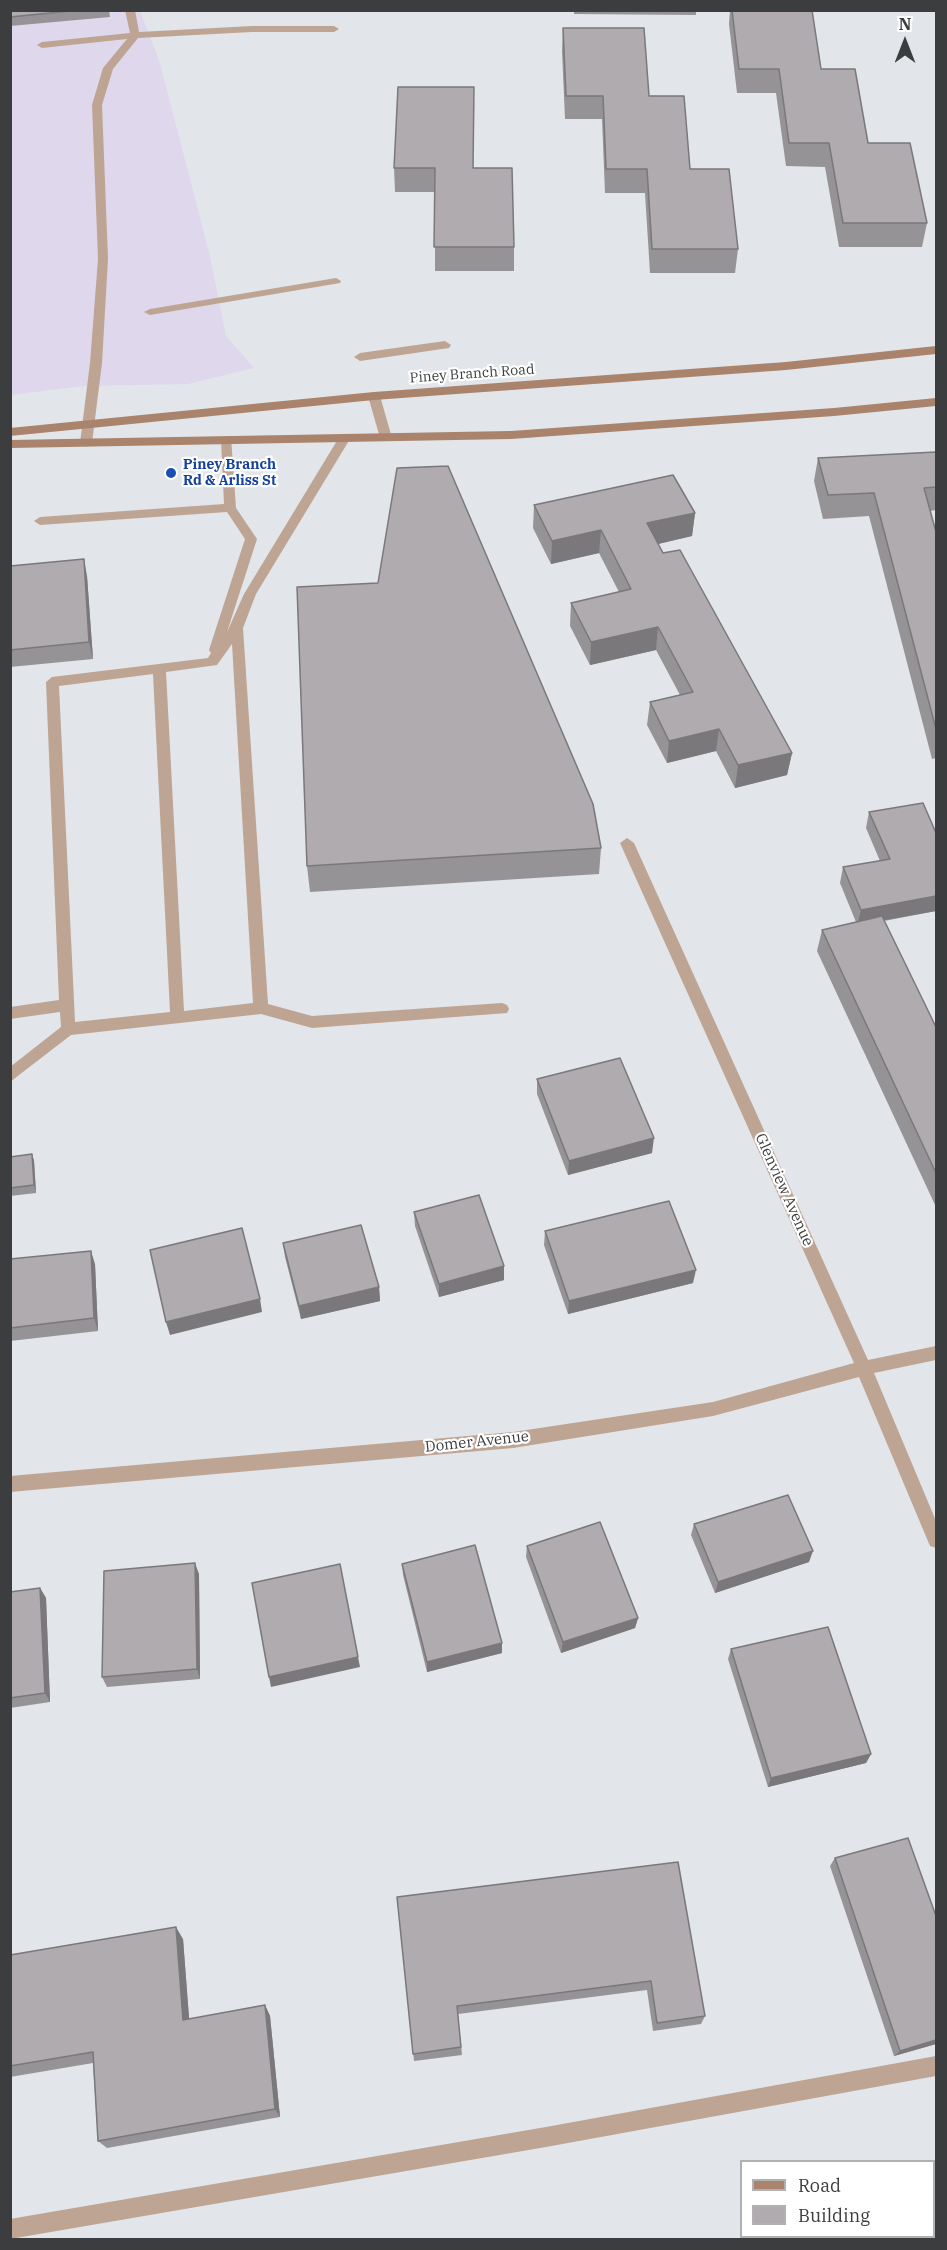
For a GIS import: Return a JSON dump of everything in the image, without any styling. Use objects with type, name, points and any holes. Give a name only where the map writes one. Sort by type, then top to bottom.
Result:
[{"type":"main road","name":"Piney Branch Road","points":[[10,432],[374,396],[786,366],[936,350]]},
{"type":"main road","points":[[10,444],[344,439],[603,430],[936,402]]},
{"type":"street","points":[[130,10],[135,35]]},
{"type":"street","points":[[42,45],[135,35],[252,28],[334,29]]},
{"type":"street","points":[[86,443],[96,363],[103,259],[97,105],[108,68],[135,35]]},
{"type":"street","points":[[150,312],[336,281]]},
{"type":"street","points":[[360,357],[445,345]]},
{"type":"street","points":[[374,396],[386,438]]},
{"type":"street","points":[[68,1029],[52,682],[212,662],[237,628],[255,585],[344,439]]},
{"type":"street","points":[[212,662],[251,539],[230,508],[226,440]]},
{"type":"street","points":[[40,522],[230,508]]},
{"type":"street","points":[[237,628],[261,1008]]},
{"type":"street","points":[[159,669],[177,1017]]},
{"type":"street","name":"Glenview Avenue","points":[[627,843],[864,1368],[936,1540]]},
{"type":"street","points":[[10,1013],[67,1005]]},
{"type":"street","points":[[10,1076],[68,1029],[261,1008],[312,1022],[502,1009]]},
{"type":"street","name":"Domer Avenue","points":[[10,1484],[513,1440],[713,1409],[864,1368],[936,1353]]},
{"type":"street","points":[[10,2229],[546,2137],[936,2066]]},
{"type":"shaded area","points":[[11,11],[140,11],[159,60],[209,252],[226,336],[254,368],[188,384],[84,386],[11,395]]},
{"type":"building","points":[[10,10],[80,10],[10,17]]},
{"type":"building","points":[[732,10],[812,10],[821,69],[855,69],[868,143],[910,143],[927,223],[843,223],[829,143],[789,143],[779,69],[739,69]]},
{"type":"building","points":[[563,28],[644,28],[649,96],[684,96],[690,169],[729,169],[738,249],[652,249],[647,169],[606,169],[603,96],[566,96]]},
{"type":"building","points":[[398,87],[474,87],[473,168],[512,168],[514,247],[434,247],[435,168],[394,168]]},
{"type":"building","points":[[936,452],[936,487],[924,488],[936,532],[936,729],[874,493],[828,495],[818,458]]},
{"type":"building","points":[[448,466],[593,804],[601,848],[307,866],[297,587],[378,583],[397,468]]},
{"type":"building","points":[[673,475],[695,513],[647,523],[663,553],[680,550],[792,753],[738,765],[719,729],[669,741],[650,702],[693,692],[658,627],[591,642],[571,603],[631,589],[601,530],[552,541],[534,505]]},
{"type":"building","points":[[84,559],[89,642],[10,650],[10,566]]},
{"type":"building","points":[[923,803],[936,833],[936,896],[861,910],[843,867],[890,859],[869,812]]},
{"type":"building","points":[[882,916],[936,1027],[936,1173],[822,930]]},
{"type":"building","points":[[620,1058],[654,1138],[569,1161],[537,1079]]},
{"type":"building","points":[[32,1154],[34,1185],[10,1188],[10,1157]]},
{"type":"building","points":[[479,1195],[504,1266],[439,1284],[414,1212]]},
{"type":"building","points":[[669,1201],[696,1270],[569,1301],[545,1231]]},
{"type":"building","points":[[361,1225],[379,1287],[299,1306],[283,1243]]},
{"type":"building","points":[[242,1228],[260,1299],[166,1322],[150,1250]]},
{"type":"building","points":[[91,1251],[94,1318],[10,1328],[10,1259]]},
{"type":"building","points":[[788,1495],[813,1551],[718,1582],[694,1524]]},
{"type":"building","points":[[600,1522],[638,1618],[563,1642],[527,1546]]},
{"type":"building","points":[[475,1545],[502,1643],[427,1662],[402,1564]]},
{"type":"building","points":[[195,1563],[197,1669],[102,1677],[104,1571]]},
{"type":"building","points":[[340,1564],[358,1657],[269,1677],[252,1583]]},
{"type":"building","points":[[40,1588],[45,1693],[10,1698],[10,1592]]},
{"type":"building","points":[[828,1627],[871,1754],[771,1778],[731,1649]]},
{"type":"building","points":[[908,1838],[936,1916],[936,2040],[900,2051],[835,1858]]},
{"type":"building","points":[[678,1862],[705,2016],[657,2023],[651,1981],[457,2006],[461,2047],[413,2054],[397,1897]]},
{"type":"building","points":[[176,1927],[183,2020],[265,2005],[275,2109],[98,2141],[93,2052],[10,2066],[10,1955]]},
{"type":"place","name":"Piney Branch Rd & Arliss St","points":[[171,473]]}]
